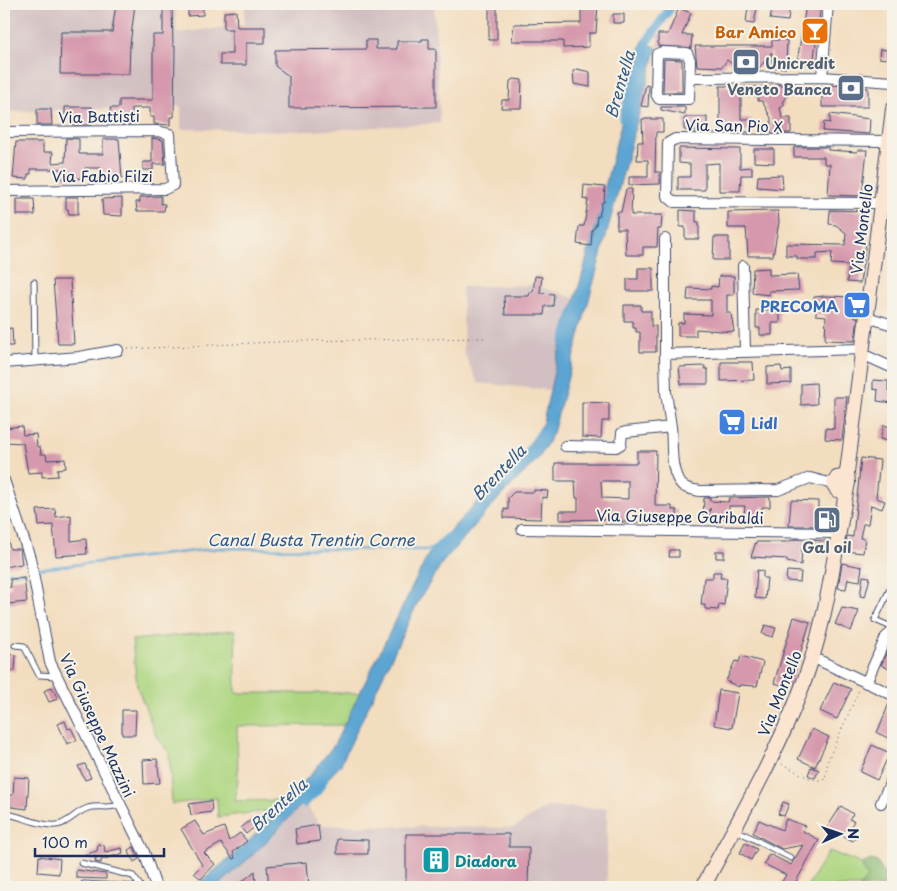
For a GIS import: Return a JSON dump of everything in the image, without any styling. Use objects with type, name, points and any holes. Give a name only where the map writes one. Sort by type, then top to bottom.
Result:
[{"type":"main road","name":"Via Montello","points":[[703,887],[734,829],[797,699],[812,657],[828,590],[838,533],[841,484],[867,317],[880,203],[890,163],[888,142],[893,110]]},
{"type":"street","points":[[822,77],[828,4]]},
{"type":"street","points":[[662,52],[688,53],[691,78],[689,99],[659,99],[656,94],[656,54],[662,52]]},
{"type":"street","points":[[691,78],[822,77],[893,82]]},
{"type":"street","name":"Via Battisti","points":[[4,132],[157,131],[170,134],[173,158]]},
{"type":"street","name":"Via San Pio X","points":[[880,203],[674,202],[667,196],[668,143],[675,139],[888,142]]},
{"type":"street","name":"Via Fabio Filzi","points":[[4,191],[165,189],[173,185],[173,158]]},
{"type":"street","points":[[665,239],[664,354],[666,392],[677,475],[682,485],[700,491],[778,490],[810,478],[841,484]]},
{"type":"street","points":[[743,266],[745,352]]},
{"type":"street","points":[[867,317],[893,325]]},
{"type":"street","points":[[4,363],[35,361],[118,350]]},
{"type":"street","points":[[664,354],[862,351],[893,368]]},
{"type":"street","points":[[565,446],[616,447],[621,444],[622,433],[671,427]]},
{"type":"street","name":"Via Giuseppe Mazzini","points":[[4,482],[30,558],[50,662],[119,805],[144,852],[156,887]]},
{"type":"street","name":"Via Giuseppe Garibaldi","points":[[522,529],[838,533]]},
{"type":"street","points":[[865,682],[886,636],[893,631]]},
{"type":"street","points":[[812,657],[893,695]]},
{"type":"street","points":[[881,803],[893,777]]},
{"type":"lane","points":[[34,282],[35,361]]},
{"type":"lane","points":[[893,591],[890,589],[875,620],[889,626],[893,631]]},
{"type":"lane","points":[[15,645],[24,646],[39,675],[57,676]]},
{"type":"lane","points":[[8,814],[29,818],[50,827],[66,822],[88,808],[112,808],[119,805]]},
{"type":"lane","points":[[734,829],[791,858]]},
{"type":"lane","points":[[81,863],[133,876],[141,887]]},
{"type":"lane","points":[[84,884],[137,887]]},
{"type":"path","points":[[118,350],[297,341],[485,338]]},
{"type":"path","points":[[778,761],[811,778],[821,781],[825,779],[828,760],[865,682]]},
{"type":"shaded area","points":[[4,4],[175,4],[177,33],[244,25],[245,4],[434,4],[440,123],[312,131],[181,129],[181,106],[4,112]]},
{"type":"shaded area","points":[[893,210],[893,257],[886,257]]},
{"type":"shaded area","points":[[535,285],[574,298],[551,390],[478,383],[464,353],[462,287]]},
{"type":"shaded area","points":[[305,803],[320,825],[513,828],[547,807],[607,808],[607,887],[217,887],[256,852]]},
{"type":"green space","points":[[235,630],[236,693],[360,693],[344,725],[237,726],[238,779],[235,801],[286,800],[268,819],[266,811],[218,817],[217,798],[172,804],[169,752],[157,738],[137,686],[132,640]]},
{"type":"green space","points":[[829,851],[862,864],[864,873],[869,877],[859,887],[807,887]]},
{"type":"green space","points":[[871,860],[877,862],[884,874],[890,875],[893,887],[859,887],[868,877],[864,873],[862,864]]},
{"type":"water","points":[[642,42],[657,47],[553,433],[539,458],[499,498],[442,563],[418,602],[340,766],[256,852],[217,887],[195,887],[248,842],[312,773],[334,745],[429,553],[531,445],[543,422],[557,358],[582,276]]},
{"type":"building","points":[[116,4],[135,4],[129,74],[60,74],[61,32],[112,32]]},
{"type":"building","points":[[188,4],[203,4],[203,15],[188,16]]},
{"type":"building","points":[[489,4],[497,4],[497,40],[489,40]]},
{"type":"building","points":[[581,4],[598,4],[596,33],[589,33],[589,47],[563,48],[563,41],[512,41],[514,24],[581,23]]},
{"type":"building","points":[[773,4],[790,4],[788,21],[770,19]]},
{"type":"building","points":[[806,4],[821,4],[813,65],[797,63]]},
{"type":"building","points":[[163,6],[172,6],[173,46],[175,46],[174,117],[170,117],[170,125],[154,124],[154,117],[150,117],[150,108],[132,108],[132,123],[112,121],[110,108],[119,108],[119,100],[153,100],[153,35],[163,35]]},
{"type":"building","points":[[748,7],[757,8],[754,24],[746,23]]},
{"type":"building","points":[[679,8],[691,13],[682,35],[692,35],[691,48],[658,46],[658,34],[668,34]]},
{"type":"building","points":[[236,11],[237,27],[265,27],[265,43],[246,43],[246,65],[220,65],[220,54],[232,54],[232,29],[224,29],[224,12]]},
{"type":"building","points":[[613,14],[624,14],[624,23],[613,23]]},
{"type":"building","points":[[422,39],[429,39],[429,49],[436,49],[436,107],[289,108],[289,76],[275,66],[275,50],[366,49],[366,40],[376,40],[376,49],[397,49],[397,41],[422,41]]},
{"type":"building","points":[[772,40],[787,40],[786,68],[771,67],[772,52],[760,67],[736,67],[727,60],[722,67],[697,66],[695,46],[772,46]]},
{"type":"building","points":[[880,49],[887,50],[886,59],[879,58]]},
{"type":"building","points":[[664,59],[682,60],[682,92],[663,92]]},
{"type":"building","points":[[577,69],[590,72],[590,87],[574,84],[573,71]]},
{"type":"building","points":[[514,79],[522,80],[521,108],[501,108],[502,100],[509,100],[510,81]]},
{"type":"building","points":[[778,84],[786,86],[786,90],[791,90],[783,103],[785,105],[780,108],[782,118],[791,118],[791,133],[771,133],[771,118],[762,101],[758,101],[758,95],[741,95],[741,119],[752,119],[752,132],[720,132],[720,86],[776,87]]},
{"type":"building","points":[[646,85],[649,86],[648,107],[641,106]]},
{"type":"building","points":[[830,85],[868,88],[868,107],[822,107],[822,87],[830,87]]},
{"type":"building","points":[[65,107],[92,107],[92,125],[73,125],[73,114],[65,115]]},
{"type":"building","points":[[661,107],[685,107],[685,115],[661,110]]},
{"type":"building","points":[[37,109],[51,109],[52,125],[37,125]]},
{"type":"building","points":[[830,114],[870,119],[869,134],[823,131],[824,122],[830,123]]},
{"type":"building","points":[[687,117],[707,117],[707,132],[684,130],[684,119]]},
{"type":"building","points":[[642,119],[663,119],[663,132],[656,132],[655,172],[660,172],[660,184],[629,185],[629,177],[648,177],[648,160],[637,160],[638,142],[643,142]]},
{"type":"building","points":[[66,138],[79,139],[79,154],[103,154],[103,139],[119,139],[122,178],[101,178],[101,168],[85,168],[85,178],[62,179],[61,169],[31,169],[28,179],[13,178],[16,142],[43,142],[43,152],[53,152],[52,163],[65,162]]},
{"type":"building","points":[[152,138],[163,140],[165,164],[153,164],[153,170],[143,170],[143,162],[152,162]]},
{"type":"building","points":[[794,147],[828,147],[828,150],[857,152],[858,150],[867,150],[862,196],[828,195],[830,164],[824,164],[824,157],[794,157]]},
{"type":"building","points":[[679,148],[740,149],[740,168],[752,167],[752,175],[741,175],[740,191],[719,191],[719,163],[705,164],[705,190],[678,190],[678,177],[690,177],[690,164],[679,163]]},
{"type":"building","points":[[754,149],[774,149],[774,163],[754,162]]},
{"type":"building","points":[[782,175],[783,189],[757,187],[758,176]]},
{"type":"building","points":[[584,185],[605,187],[604,202],[602,202],[599,217],[597,216],[596,225],[592,230],[591,246],[577,244],[579,226],[584,226],[588,200],[583,199]]},
{"type":"building","points":[[626,189],[632,189],[631,215],[662,215],[661,229],[658,229],[657,247],[643,247],[643,255],[626,255],[625,229],[617,229],[617,212],[621,212]]},
{"type":"building","points":[[161,196],[161,204],[165,204],[164,211],[137,211],[136,202],[140,202],[140,197]]},
{"type":"building","points":[[66,197],[78,197],[78,214],[69,214],[68,209],[66,209]]},
{"type":"building","points":[[122,198],[122,216],[103,215],[102,199]]},
{"type":"building","points":[[17,199],[34,199],[35,215],[17,215]]},
{"type":"building","points":[[680,210],[696,211],[696,222],[699,222],[699,239],[685,239],[685,227],[680,227]]},
{"type":"building","points":[[830,210],[865,211],[863,242],[866,242],[860,283],[847,282],[849,265],[831,264],[832,252],[817,253],[817,259],[797,259],[797,256],[786,256],[786,244],[845,245],[846,233],[836,225],[829,224]]},
{"type":"building","points":[[778,211],[779,222],[773,256],[748,256],[746,228],[728,228],[728,212]]},
{"type":"building","points":[[714,237],[729,237],[729,260],[713,260]]},
{"type":"building","points":[[638,268],[653,268],[653,291],[627,291],[627,279],[638,279]]},
{"type":"building","points":[[769,268],[769,275],[797,274],[799,290],[769,291],[769,295],[752,293],[753,269]]},
{"type":"building","points":[[535,276],[542,277],[540,293],[554,294],[553,306],[545,306],[544,315],[505,315],[504,296],[529,296],[530,292],[533,292]]},
{"type":"building","points":[[719,276],[734,276],[734,295],[727,295],[727,313],[731,313],[734,332],[696,329],[696,336],[678,336],[678,323],[684,323],[684,314],[711,315],[711,300],[687,300],[688,288],[711,289],[711,286],[718,287]]},
{"type":"building","points":[[53,280],[70,280],[74,344],[58,344]]},
{"type":"building","points":[[814,297],[856,297],[855,317],[858,317],[855,341],[825,340],[826,316],[816,315],[816,310],[814,310]]},
{"type":"building","points":[[624,305],[641,305],[641,311],[651,311],[651,326],[656,326],[656,352],[640,352],[640,332],[636,332],[636,328],[633,328],[633,321],[624,321]]},
{"type":"building","points":[[756,310],[780,310],[780,323],[772,323],[772,335],[760,335],[760,328],[756,328]]},
{"type":"building","points":[[12,328],[13,346],[4,346],[4,329]]},
{"type":"building","points":[[721,362],[753,362],[754,380],[721,381]]},
{"type":"building","points":[[705,366],[705,369],[708,369],[708,384],[681,384],[679,367]]},
{"type":"building","points":[[781,366],[782,371],[791,370],[791,383],[767,384],[767,367]]},
{"type":"building","points":[[873,380],[888,381],[888,390],[893,390],[893,403],[877,401],[878,390],[873,389]]},
{"type":"building","points":[[816,383],[817,404],[801,405],[801,384]]},
{"type":"building","points":[[834,397],[847,397],[842,440],[825,439],[826,428],[834,429]]},
{"type":"building","points":[[582,402],[609,403],[609,421],[602,421],[601,438],[582,437]]},
{"type":"building","points":[[884,425],[893,428],[893,443],[880,439]]},
{"type":"building","points":[[22,426],[23,435],[36,434],[37,447],[40,447],[41,454],[46,454],[47,460],[65,459],[66,468],[57,469],[58,476],[42,477],[42,472],[28,473],[23,443],[5,442],[4,428]]},
{"type":"building","points":[[637,451],[656,451],[655,506],[672,506],[672,510],[677,510],[677,519],[654,522],[622,522],[622,519],[560,520],[560,511],[578,511],[578,498],[576,498],[575,481],[555,481],[555,463],[637,463]],"holes":[[[601,481],[628,481],[628,499],[602,498]]]},
{"type":"building","points":[[861,458],[880,460],[876,498],[885,501],[882,509],[871,505],[868,524],[863,524],[860,538],[865,539],[863,553],[845,551],[847,536],[853,537]]},
{"type":"building","points":[[534,490],[548,491],[547,498],[542,497],[541,519],[504,518],[504,509],[508,510],[508,498],[514,492],[534,492]]},
{"type":"building","points":[[770,497],[770,507],[762,507],[761,516],[744,515],[745,506],[729,506],[729,518],[703,518],[704,498],[710,498],[710,501],[728,502],[729,498]]},
{"type":"building","points":[[791,500],[818,501],[818,512],[833,514],[832,523],[817,521],[817,526],[789,526]]},
{"type":"building","points":[[55,509],[56,517],[71,515],[71,541],[86,539],[87,554],[56,556],[53,525],[39,526],[37,510]]},
{"type":"building","points":[[4,533],[6,533],[10,549],[20,549],[22,564],[4,567]]},
{"type":"building","points":[[796,539],[826,541],[825,549],[802,547],[801,565],[787,562],[787,559],[751,557],[756,542],[786,542]]},
{"type":"building","points":[[670,550],[679,550],[679,557],[669,557]]},
{"type":"building","points":[[716,551],[724,551],[724,558],[716,558]]},
{"type":"building","points":[[842,563],[862,567],[860,581],[848,579],[846,589],[838,588]]},
{"type":"building","points":[[757,570],[763,571],[763,578],[767,578],[765,599],[755,598]]},
{"type":"building","points":[[787,571],[801,572],[800,582],[786,581]]},
{"type":"building","points":[[713,572],[721,572],[720,578],[727,578],[724,605],[719,604],[718,610],[705,609],[705,605],[701,605],[704,578],[713,578]]},
{"type":"building","points":[[863,576],[870,577],[865,597],[860,596]]},
{"type":"building","points":[[24,578],[27,602],[8,604],[6,588],[11,587],[10,579]]},
{"type":"building","points":[[842,608],[859,611],[851,631],[835,624]]},
{"type":"building","points":[[794,617],[810,622],[790,687],[774,683]]},
{"type":"building","points":[[765,625],[776,628],[773,637],[762,634]]},
{"type":"building","points":[[888,650],[893,652],[893,671],[881,665]]},
{"type":"building","points":[[4,654],[16,655],[15,671],[4,670]]},
{"type":"building","points":[[741,656],[763,662],[757,686],[739,685],[739,687],[726,681],[735,661],[739,662]]},
{"type":"building","points":[[834,682],[851,689],[837,719],[820,711]]},
{"type":"building","points":[[52,687],[58,699],[49,702],[44,691]]},
{"type":"building","points":[[719,690],[738,693],[732,728],[714,725]]},
{"type":"building","points":[[890,701],[893,702],[893,740],[877,733]]},
{"type":"building","points":[[122,710],[136,710],[135,735],[122,735]]},
{"type":"building","points":[[65,721],[68,729],[71,728],[77,740],[67,744],[58,724]]},
{"type":"building","points":[[812,729],[829,737],[815,767],[798,759]]},
{"type":"building","points":[[872,745],[890,753],[877,780],[860,772]]},
{"type":"building","points":[[157,759],[160,783],[144,784],[143,760]]},
{"type":"building","points":[[85,764],[91,778],[85,780],[78,766]]},
{"type":"building","points":[[811,767],[819,770],[815,778],[808,775]]},
{"type":"building","points":[[14,777],[29,778],[27,809],[4,806],[4,795],[13,795]]},
{"type":"building","points":[[211,801],[212,812],[191,815],[189,804]]},
{"type":"building","points":[[783,802],[789,804],[784,816],[778,814]]},
{"type":"building","points":[[841,806],[853,814],[849,819],[854,821],[849,829],[857,833],[857,836],[853,841],[827,828]]},
{"type":"building","points":[[257,815],[262,821],[246,834],[241,828]]},
{"type":"building","points":[[786,819],[805,826],[803,831],[819,840],[793,887],[779,887],[786,875],[764,864],[769,854],[791,865],[803,845],[782,849],[753,833],[759,820],[782,830]]},
{"type":"building","points":[[195,821],[204,835],[224,827],[229,841],[240,833],[247,841],[233,852],[235,858],[233,859],[221,843],[204,853],[215,864],[201,879],[194,873],[202,865],[181,829]]},
{"type":"building","points":[[318,825],[320,841],[297,844],[295,829]]},
{"type":"building","points":[[406,834],[509,834],[509,847],[529,847],[528,887],[406,887]]},
{"type":"building","points":[[337,839],[368,840],[368,854],[337,854]]},
{"type":"building","points":[[745,843],[757,849],[751,860],[740,853]]},
{"type":"building","points":[[98,844],[104,845],[105,852],[122,848],[123,853],[101,860],[101,863],[95,862],[96,857],[84,855],[97,851]]},
{"type":"building","points":[[134,847],[139,859],[134,862],[128,850]]},
{"type":"building","points":[[39,856],[60,859],[59,874],[38,872]]},
{"type":"building","points":[[307,862],[309,887],[269,887],[267,866]]},
{"type":"building","points":[[76,870],[106,874],[106,879],[76,878]]},
{"type":"building","points":[[255,871],[256,887],[236,887]]},
{"type":"waterway","name":"Brentella","points":[[643,55],[648,40],[673,4]]},
{"type":"waterway","name":"Brentella","points":[[623,119],[632,84]]},
{"type":"waterway","name":"Canal Busta Trentin Corne","points":[[561,343],[570,312]]},
{"type":"waterway","name":"Canal Busta Trentin Corne","points":[[521,456],[541,428]]},
{"type":"waterway","name":"Canal Busta Trentin Corne","points":[[38,569],[221,548],[431,550],[447,534]]},
{"type":"waterway","name":"Canal Busta Trentin Corne","points":[[4,573],[25,572]]},
{"type":"waterway","name":"Brentella","points":[[304,803],[317,791],[324,779]]},
{"type":"place","name":"Bar Amico","points":[[815,31]]},
{"type":"place","name":"Unicredit","points":[[746,62]]},
{"type":"place","name":"Veneto Banca","points":[[851,88]]},
{"type":"place","name":"PRECOMA","points":[[857,305]]},
{"type":"place","name":"Lidl","points":[[732,422]]},
{"type":"place","name":"Gal oil","points":[[827,520]]},
{"type":"place","name":"Diadora","points":[[436,860]]}]
